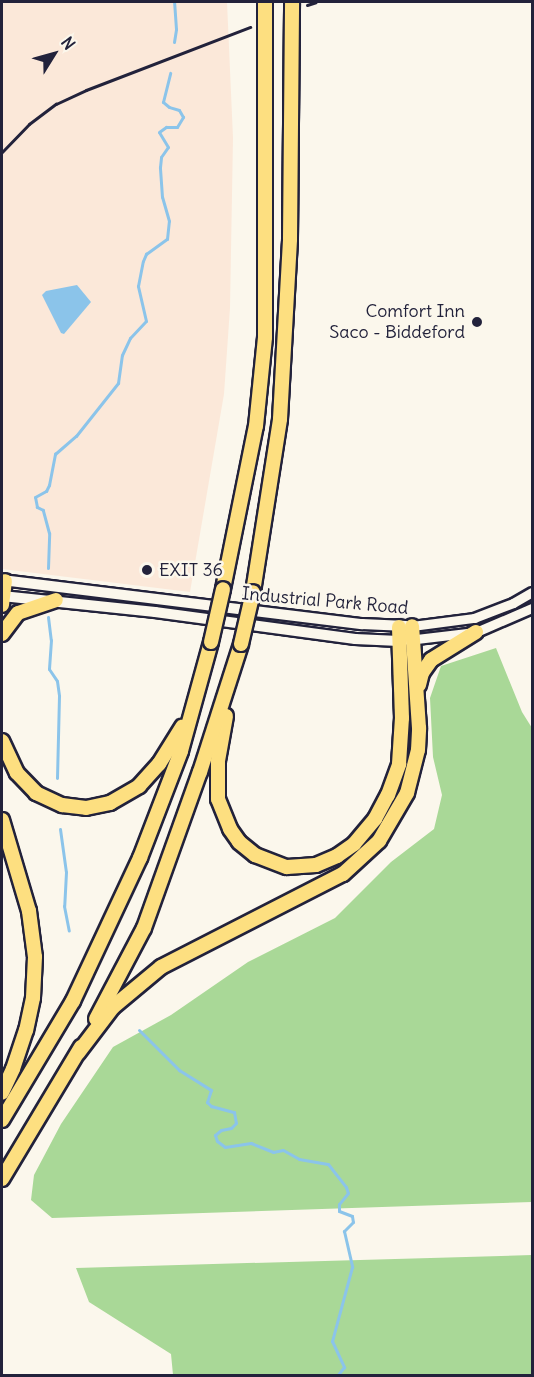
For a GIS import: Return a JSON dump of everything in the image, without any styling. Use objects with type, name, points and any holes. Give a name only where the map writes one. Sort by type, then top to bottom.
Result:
[{"type":"highway","points":[[260,2],[264,56]]},
{"type":"highway","points":[[2,1120],[74,1001],[108,930],[165,795],[194,704],[224,589],[256,426],[265,337],[265,2]]},
{"type":"highway","points":[[292,2],[290,239],[280,419],[254,592],[220,744],[218,799],[230,829],[255,855],[272,863],[304,867],[327,861],[347,850],[368,829],[388,795],[401,753],[406,634]]},
{"type":"highway","points":[[2,599],[3,581]]},
{"type":"highway","points":[[2,634],[18,612],[56,600]]},
{"type":"highway","points":[[417,699],[419,681],[426,665],[438,653],[476,632]]},
{"type":"highway","points":[[78,1053],[123,997],[161,967],[329,882],[368,853],[390,826],[411,781],[419,738],[417,699],[406,634]]},
{"type":"highway","points":[[2,1179],[78,1053],[144,928],[200,772],[241,644]]},
{"type":"highway","points":[[2,741],[17,773],[36,793],[69,807],[94,807],[124,796],[148,776],[171,748],[194,704]]},
{"type":"highway","points":[[2,820],[29,911],[35,957],[33,998],[28,1023],[22,1047],[2,1093]]},
{"type":"main road","name":"Industrial Park Road","points":[[3,581],[406,634]]},
{"type":"main road","name":"Industrial Park Road","points":[[2,599],[56,600],[355,639],[406,634]]},
{"type":"street","name":"Industrial Park Road","points":[[406,634],[474,618],[513,603],[532,592]]},
{"type":"street","name":"Industrial Park Road","points":[[406,634],[476,632],[532,608]]},
{"type":"shaded area","points":[[2,2],[227,2],[233,138],[230,308],[224,394],[190,592],[2,569]]},
{"type":"green space","points":[[496,648],[522,712],[532,728],[532,1202],[52,1218],[31,1200],[34,1175],[61,1124],[113,1047],[171,1015],[248,962],[335,918],[391,862],[434,829],[442,795],[433,757],[430,698],[441,666]]},
{"type":"green space","points":[[532,1255],[532,1376],[173,1375],[171,1354],[89,1302],[76,1268]]},
{"type":"water","points":[[77,285],[91,302],[64,334],[61,333],[42,295],[46,291]]},
{"type":"waterway","points":[[174,2],[176,29],[174,42]]},
{"type":"waterway","points":[[48,568],[49,533],[43,510],[37,507],[35,497],[46,491],[49,485],[55,454],[76,436],[118,383],[122,355],[130,338],[146,321],[138,286],[143,261],[146,254],[167,239],[169,221],[162,197],[160,167],[161,157],[168,147],[159,132],[166,127],[177,127],[183,117],[179,110],[163,102],[170,73]]},
{"type":"waterway","points":[[48,617],[51,640],[49,669],[57,681],[59,696],[57,778]]},
{"type":"waterway","points":[[60,829],[66,872],[64,906],[69,931]]},
{"type":"waterway","points":[[139,1030],[179,1070],[211,1090],[207,1102],[211,1106],[234,1112],[236,1123],[231,1128],[221,1130],[215,1135],[217,1141],[225,1147],[251,1143],[273,1152],[283,1150],[299,1159],[328,1164],[346,1187],[348,1193],[339,1204],[339,1211],[352,1216],[353,1222],[344,1231],[352,1267],[332,1341],[344,1367],[337,1376]]},
{"type":"railway","points":[[307,5],[316,2]]},
{"type":"railway","points":[[2,152],[29,124],[56,104],[86,90],[250,27]]},
{"type":"place","name":"Comfort Inn Saco - Biddeford","points":[[477,322]]},
{"type":"place","name":"EXIT 36","points":[[147,570]]}]
